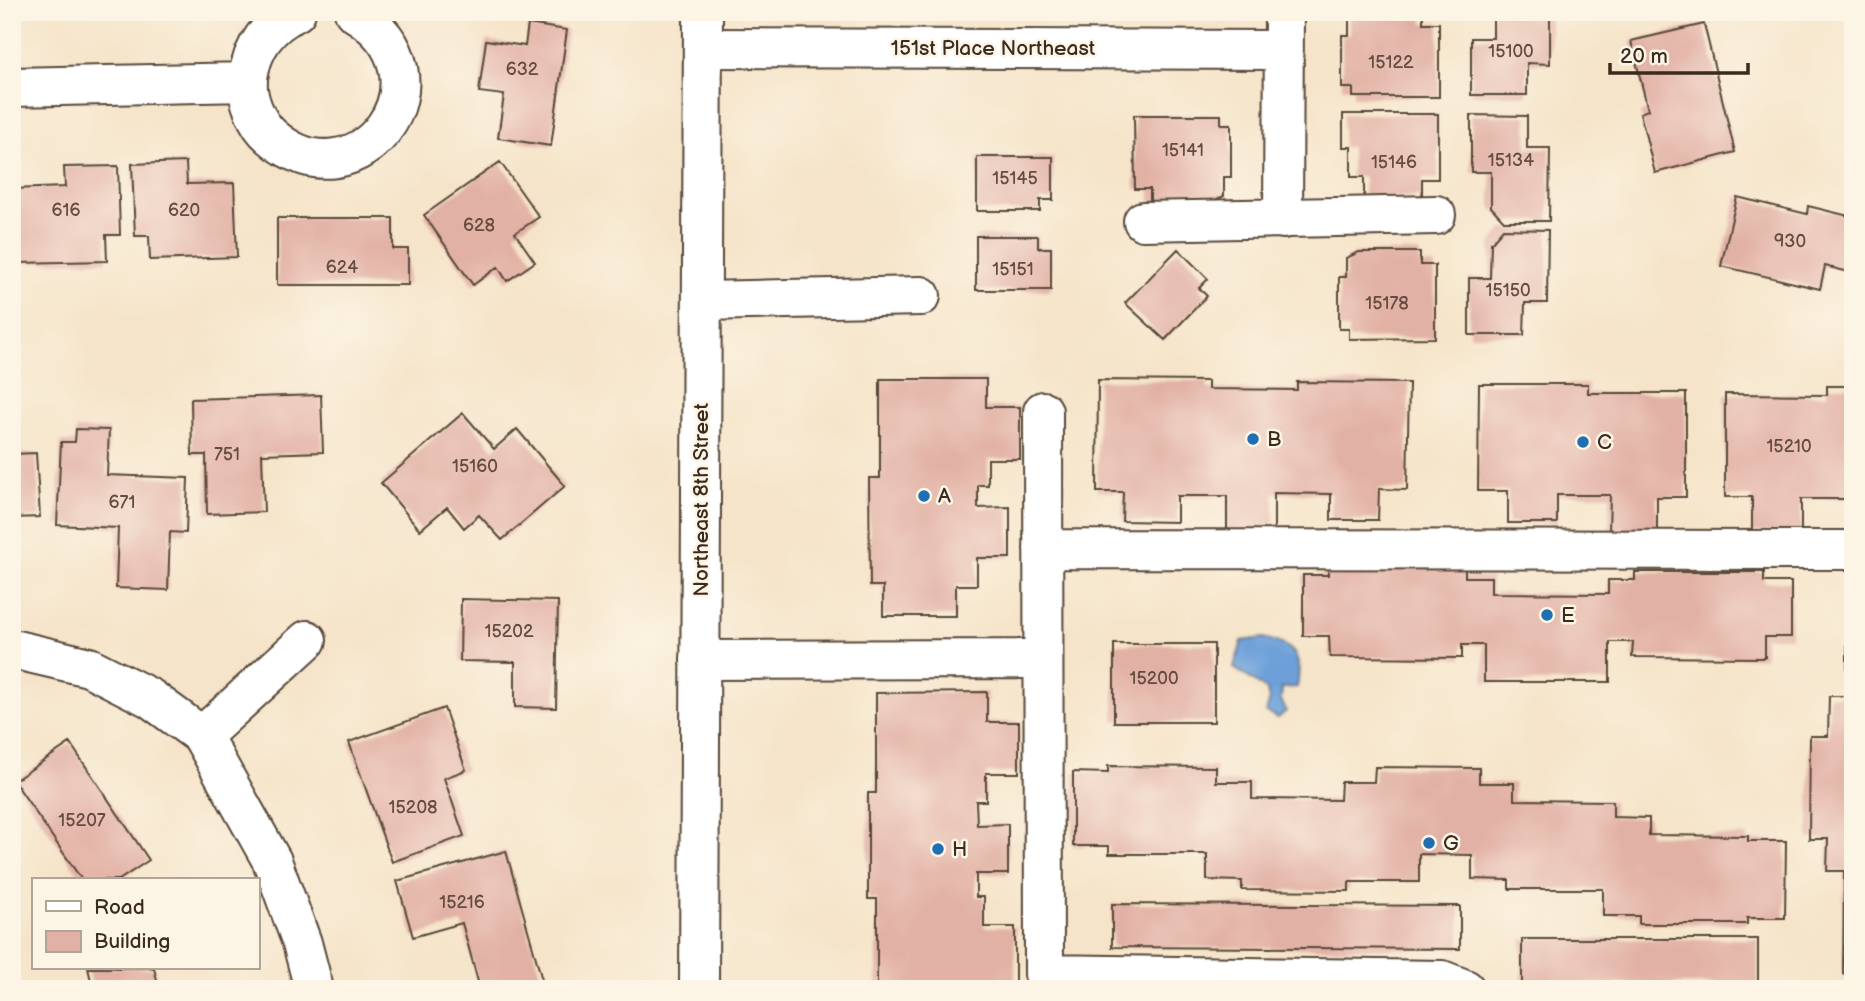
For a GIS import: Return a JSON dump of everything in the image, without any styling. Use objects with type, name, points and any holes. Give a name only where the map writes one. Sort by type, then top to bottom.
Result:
[{"type":"street","points":[[296,12],[282,19],[264,36],[252,58],[248,82],[252,108],[265,131],[284,148],[308,158],[334,159],[358,151],[379,136],[394,115],[400,90],[399,66],[390,43],[374,24],[354,12]]},
{"type":"street","points":[[1283,219],[1284,12]]},
{"type":"street","name":"151st Place Northeast","points":[[703,30],[1283,50]]},
{"type":"street","name":"Northeast 8th Street","points":[[699,989],[703,30]]},
{"type":"street","points":[[12,87],[248,82]]},
{"type":"street","points":[[1143,221],[1436,215]]},
{"type":"street","points":[[703,301],[921,296]]},
{"type":"street","points":[[1043,411],[1044,974],[1441,980],[1465,989]]},
{"type":"street","points":[[1043,549],[1853,550]]},
{"type":"street","points":[[202,736],[307,640]]},
{"type":"street","points":[[12,649],[89,667],[149,698],[202,736],[272,861],[302,943],[314,989]]},
{"type":"street","points":[[700,660],[1043,659]]},
{"type":"water","points":[[1263,638],[1289,648],[1299,667],[1297,687],[1282,688],[1281,700],[1286,711],[1278,718],[1266,712],[1269,701],[1267,690],[1234,668],[1242,641]]},
{"type":"building","points":[[1359,12],[1423,12],[1423,23],[1439,23],[1439,97],[1353,97],[1353,88],[1342,88],[1342,35],[1349,35],[1349,16]]},
{"type":"building","points":[[1493,12],[1550,12],[1550,64],[1527,63],[1527,95],[1471,95],[1471,38],[1493,38]]},
{"type":"building","points":[[528,24],[567,30],[551,146],[498,138],[504,95],[479,92],[486,40],[525,46]]},
{"type":"building","points":[[1704,24],[1735,152],[1655,173],[1640,113],[1648,110],[1631,41]]},
{"type":"building","points":[[1343,114],[1438,114],[1438,179],[1422,179],[1422,197],[1364,197],[1364,177],[1351,177],[1351,147],[1343,147]]},
{"type":"building","points":[[1134,115],[1221,115],[1221,124],[1231,124],[1231,177],[1224,177],[1224,196],[1210,202],[1150,202],[1150,189],[1135,189]]},
{"type":"building","points":[[1471,115],[1527,116],[1527,148],[1550,148],[1549,221],[1504,221],[1491,207],[1491,172],[1471,172]]},
{"type":"building","points":[[977,157],[1053,157],[1053,200],[1040,200],[1040,211],[977,211]]},
{"type":"building","points":[[186,162],[187,184],[234,183],[237,257],[150,260],[149,236],[135,236],[132,164]]},
{"type":"building","points":[[500,162],[539,217],[515,233],[535,262],[507,281],[498,267],[473,285],[424,215]]},
{"type":"building","points":[[118,166],[120,235],[106,235],[107,261],[18,263],[17,232],[12,233],[12,189],[65,187],[64,167]]},
{"type":"building","points":[[1737,197],[1807,214],[1808,206],[1853,217],[1853,273],[1825,266],[1820,289],[1721,266]]},
{"type":"building","points":[[277,218],[393,218],[393,249],[408,249],[408,285],[277,285]]},
{"type":"building","points":[[1503,229],[1548,230],[1547,303],[1525,303],[1524,335],[1469,335],[1469,278],[1490,278],[1491,243]]},
{"type":"building","points":[[976,236],[1038,236],[1038,248],[1051,248],[1051,290],[976,290]]},
{"type":"building","points":[[1178,249],[1208,279],[1199,288],[1207,296],[1165,340],[1125,303]]},
{"type":"building","points":[[1359,252],[1420,252],[1420,265],[1435,265],[1435,338],[1349,339],[1349,329],[1339,329],[1339,277],[1346,277],[1346,258]]},
{"type":"building","name":"A","points":[[880,379],[986,379],[986,407],[1020,407],[1020,459],[988,459],[988,485],[978,485],[978,508],[1010,507],[1010,558],[977,558],[977,585],[956,585],[956,616],[883,616],[883,586],[870,586],[869,478],[880,478]]},
{"type":"building","name":"B","points":[[1098,380],[1208,381],[1208,389],[1297,390],[1297,382],[1409,383],[1407,490],[1379,489],[1378,520],[1331,520],[1331,494],[1274,493],[1274,531],[1227,530],[1227,496],[1177,496],[1177,522],[1122,521],[1123,492],[1097,492]]},
{"type":"building","name":"C","points":[[1479,384],[1588,384],[1588,393],[1686,393],[1686,497],[1657,497],[1657,532],[1609,532],[1610,495],[1557,495],[1557,523],[1508,523],[1508,491],[1478,491]]},
{"type":"building","points":[[1827,386],[1853,386],[1853,499],[1801,499],[1801,532],[1752,532],[1752,497],[1725,497],[1725,394],[1827,395]]},
{"type":"building","points":[[321,395],[323,452],[262,454],[264,512],[207,514],[206,455],[192,455],[191,399]]},
{"type":"building","points":[[463,413],[494,449],[517,429],[565,486],[502,540],[479,515],[464,528],[447,507],[420,530],[381,483]]},
{"type":"building","points":[[76,429],[109,430],[107,475],[188,478],[186,533],[170,532],[168,590],[116,588],[118,528],[57,525],[61,442],[75,442]]},
{"type":"building","points":[[36,453],[40,517],[12,518],[12,454]]},
{"type":"building","name":"E","points":[[1328,566],[1465,567],[1465,577],[1491,577],[1491,593],[1608,594],[1608,580],[1635,580],[1635,572],[1764,572],[1764,582],[1791,582],[1791,637],[1765,637],[1765,658],[1632,657],[1633,642],[1610,642],[1610,682],[1484,682],[1484,645],[1462,645],[1462,658],[1330,657],[1329,636],[1303,636],[1303,575],[1328,575]]},
{"type":"building","points":[[461,599],[558,601],[556,708],[515,707],[515,662],[460,661]]},
{"type":"building","points":[[1847,602],[1853,602],[1853,974],[1843,974],[1844,871],[1827,871],[1828,839],[1809,839],[1810,736],[1828,736],[1829,696],[1847,696]]},
{"type":"building","points":[[1114,644],[1214,644],[1214,722],[1114,722]]},
{"type":"building","name":"H","points":[[987,692],[987,722],[1019,722],[1019,773],[986,773],[986,801],[976,801],[977,825],[1008,824],[1008,874],[976,874],[976,897],[984,897],[984,927],[1015,927],[1015,984],[989,984],[989,989],[877,989],[877,899],[868,899],[868,793],[876,793],[876,693]]},
{"type":"building","points":[[444,708],[466,770],[444,778],[464,836],[392,862],[349,742]]},
{"type":"building","points":[[70,743],[149,860],[122,878],[81,878],[14,781]]},
{"type":"building","name":"G","points":[[1108,766],[1216,767],[1216,782],[1252,782],[1252,799],[1340,800],[1341,782],[1374,782],[1375,767],[1479,768],[1479,783],[1514,783],[1514,800],[1613,801],[1613,817],[1649,818],[1649,835],[1748,836],[1748,841],[1786,841],[1785,918],[1747,918],[1747,924],[1639,924],[1639,916],[1603,916],[1603,889],[1509,889],[1509,880],[1472,879],[1472,855],[1419,854],[1419,882],[1349,882],[1349,891],[1242,890],[1242,881],[1207,880],[1207,854],[1109,854],[1109,846],[1073,846],[1073,772],[1108,773]]},
{"type":"building","points":[[506,851],[542,980],[510,989],[480,989],[462,923],[413,937],[397,881]]},
{"type":"building","points":[[1112,904],[1460,906],[1460,949],[1112,947]]},
{"type":"building","points":[[1522,939],[1758,939],[1758,984],[1522,984]]},
{"type":"building","points":[[88,970],[154,970],[159,989],[93,989]]},
{"type":"place","name":"B","points":[[1253,439]]},
{"type":"place","name":"C","points":[[1583,442]]},
{"type":"place","name":"A","points":[[924,496]]},
{"type":"place","name":"E","points":[[1547,615]]},
{"type":"place","name":"G","points":[[1429,843]]},
{"type":"place","name":"H","points":[[938,849]]}]
